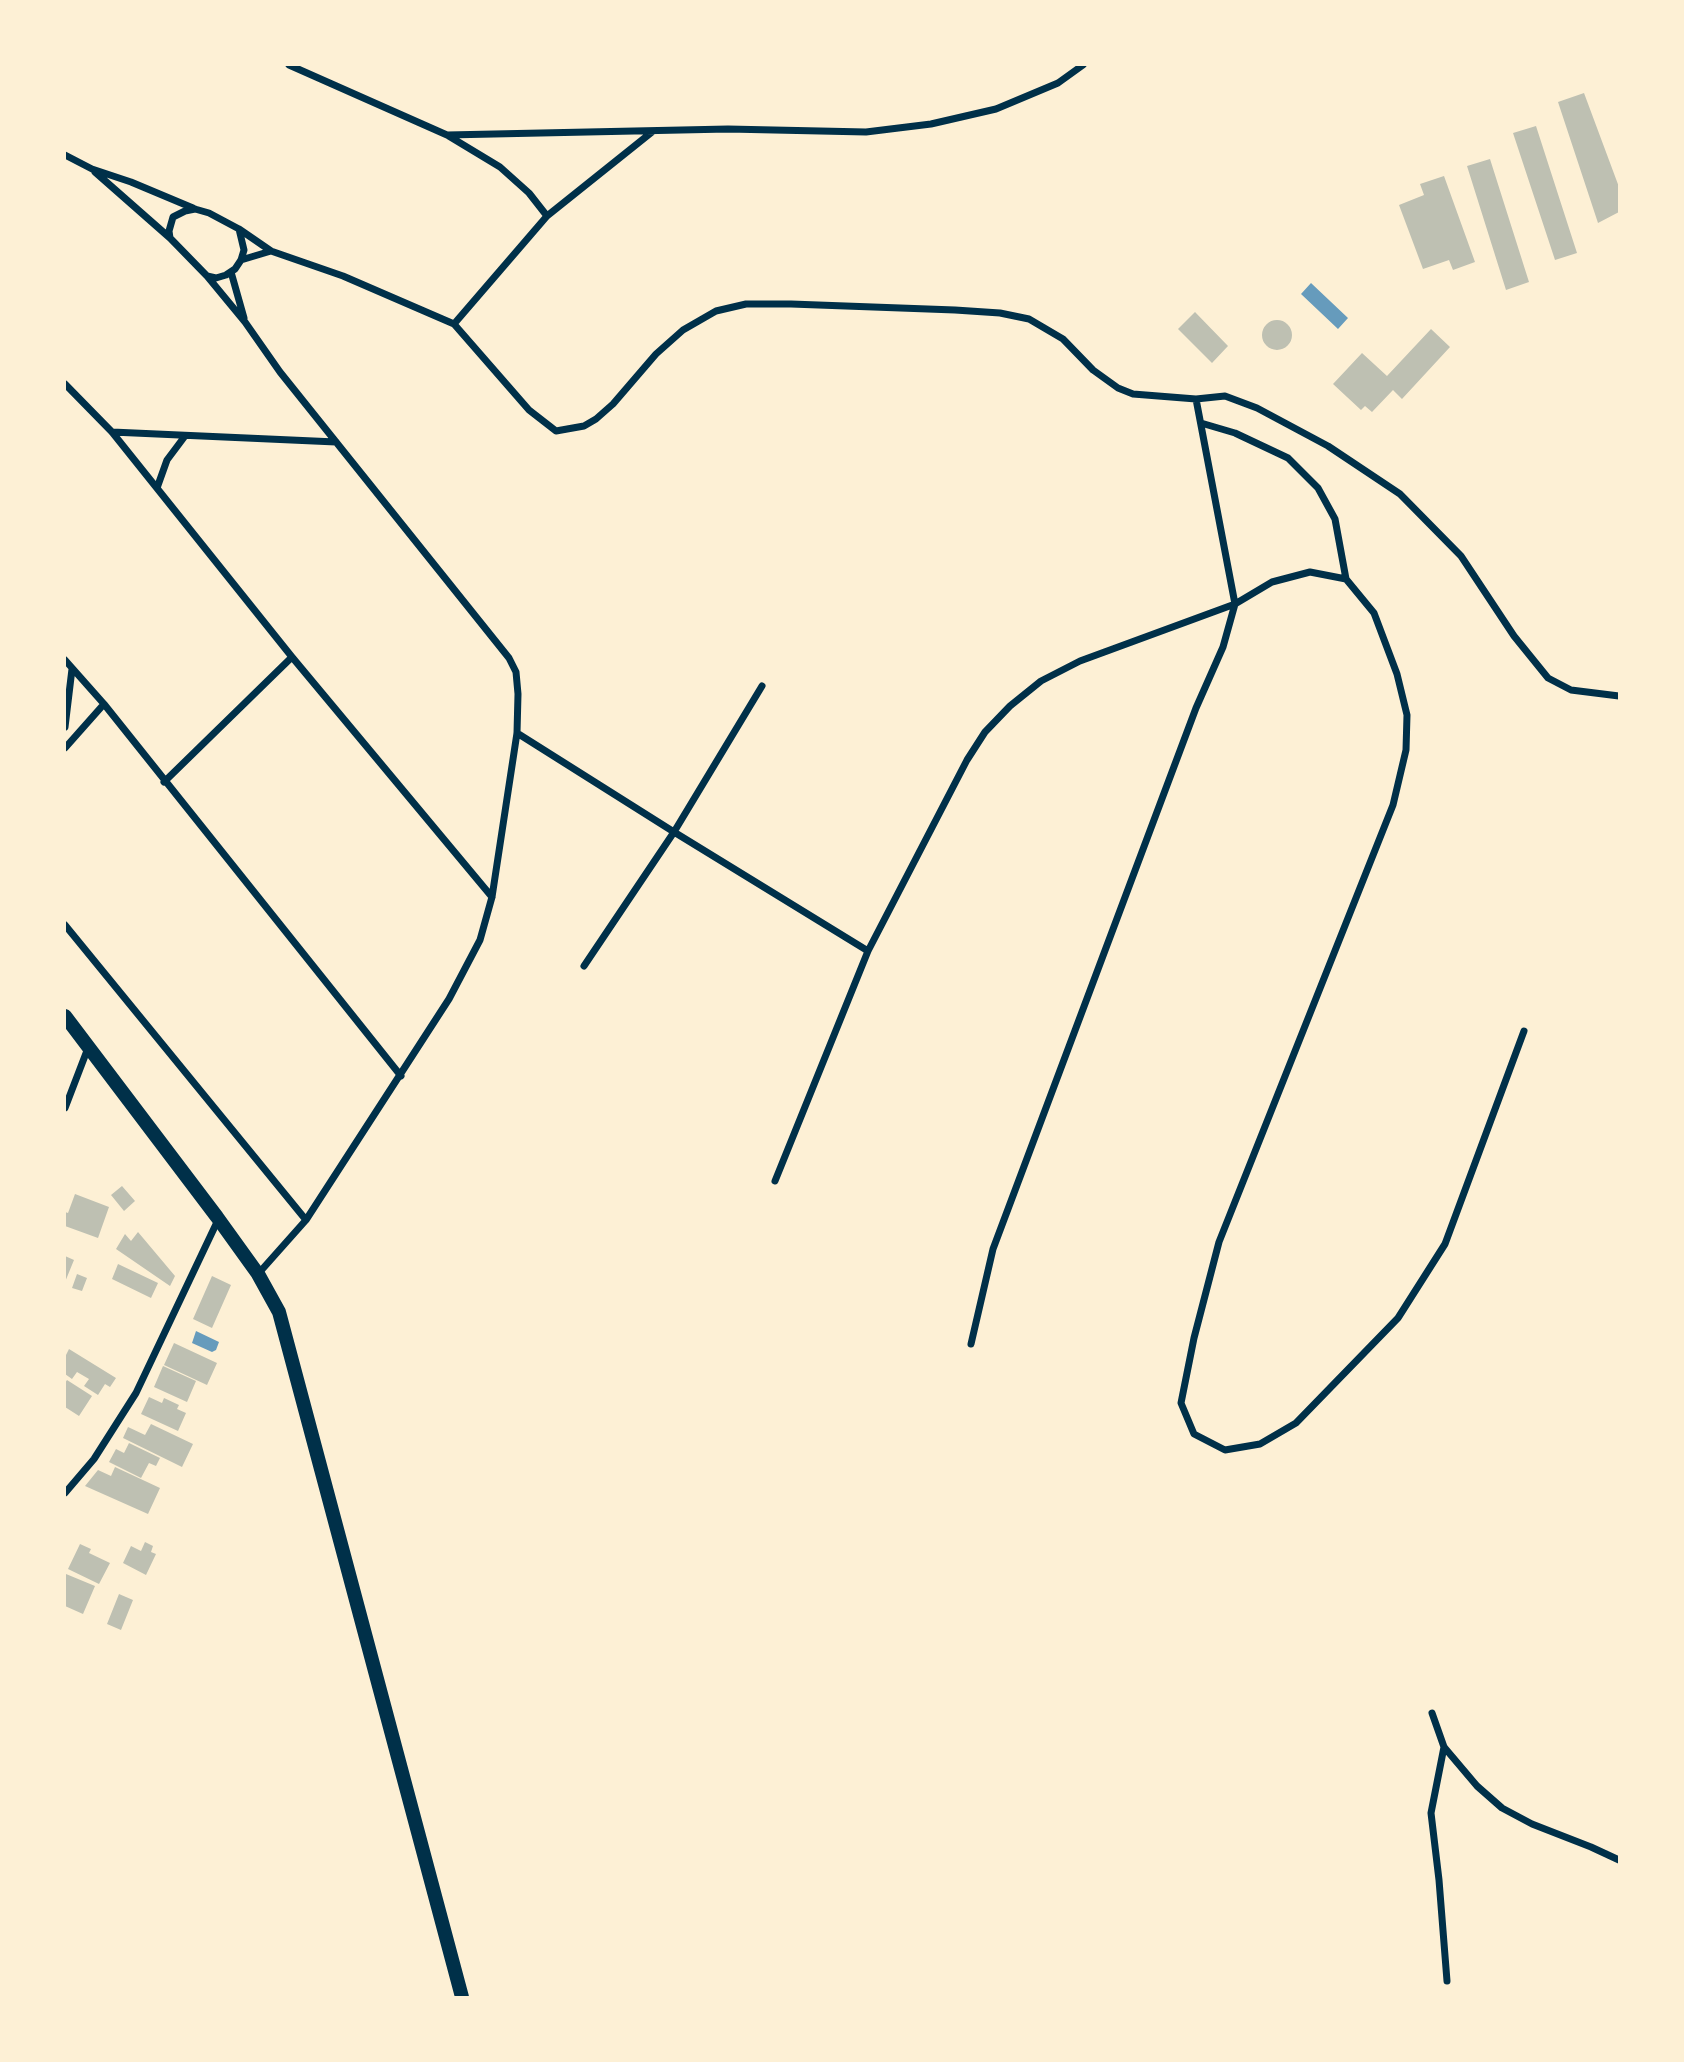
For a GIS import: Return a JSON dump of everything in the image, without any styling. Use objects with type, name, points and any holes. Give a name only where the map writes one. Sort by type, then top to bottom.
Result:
[{"type":"main road","points":[[65,1016],[219,1220],[279,1312],[462,1997]]},
{"type":"street","points":[[289,65],[447,135],[499,167],[529,193],[547,216]]},
{"type":"street","points":[[447,135],[728,129],[866,132],[931,124],[996,108],[1058,83],[1083,65]]},
{"type":"street","points":[[454,324],[547,216],[652,132]]},
{"type":"street","points":[[65,155],[92,169],[209,213],[271,251],[343,276],[454,324],[529,410],[556,431],[584,426],[596,419],[613,404],[656,354],[683,330],[716,311],[746,304],[791,304],[955,310],[1000,313],[1029,319],[1063,339],[1093,370],[1118,388],[1133,394],[1196,399],[1225,396],[1257,408],[1328,446],[1400,495],[1461,556],[1514,636],[1548,678],[1571,690],[1619,696]]},
{"type":"street","points":[[92,169],[170,238],[245,322],[279,372],[509,658],[516,672],[519,694],[517,733],[492,897],[480,940],[449,999],[306,1220],[257,1275]]},
{"type":"street","points":[[170,238],[173,217],[195,209]]},
{"type":"street","points":[[206,276],[216,278],[231,272],[241,260],[244,250],[239,229]]},
{"type":"street","points":[[241,260],[271,251]]},
{"type":"street","points":[[231,272],[245,322]]},
{"type":"street","points":[[65,384],[112,432],[292,657],[492,897]]},
{"type":"street","points":[[971,1344],[993,1249],[1196,708],[1223,647],[1235,604],[1196,399]]},
{"type":"street","points":[[1201,423],[1235,433],[1288,458],[1318,488],[1335,519],[1346,579],[1374,613],[1397,674],[1407,715],[1406,750],[1393,805],[1219,1242],[1194,1338],[1181,1404],[1194,1434],[1225,1450],[1261,1444],[1296,1423],[1398,1318],[1445,1244],[1524,1031]]},
{"type":"street","points":[[112,432],[335,442]]},
{"type":"street","points":[[157,488],[167,460],[185,436]]},
{"type":"street","points":[[775,1181],[868,951],[967,760],[985,732],[1010,706],[1041,681],[1080,661],[1235,604],[1272,582],[1310,572],[1346,579]]},
{"type":"street","points":[[164,782],[292,657]]},
{"type":"street","points":[[65,660],[104,704],[401,1076]]},
{"type":"street","points":[[65,727],[72,669]]},
{"type":"street","points":[[584,966],[674,832],[762,687]]},
{"type":"street","points":[[65,748],[104,704]]},
{"type":"street","points":[[517,733],[868,951]]},
{"type":"street","points":[[65,925],[306,1220]]},
{"type":"street","points":[[65,1108],[89,1047]]},
{"type":"street","points":[[65,1493],[94,1459],[136,1393],[219,1220]]},
{"type":"street","points":[[1432,1713],[1444,1746],[1477,1786],[1502,1808],[1532,1824],[1619,1860]]},
{"type":"street","points":[[1444,1746],[1431,1813],[1447,1981]]},
{"type":"water","points":[[1311,283],[1348,318],[1338,329],[1301,294]]},
{"type":"water","points":[[196,1331],[219,1342],[216,1350],[212,1352],[192,1343]]},
{"type":"building","points":[[1584,93],[1619,187],[1619,212],[1598,223],[1558,102]]},
{"type":"building","points":[[1536,126],[1577,253],[1555,260],[1513,133]]},
{"type":"building","points":[[1490,159],[1529,282],[1506,290],[1467,166]]},
{"type":"building","points":[[1444,176],[1475,262],[1453,270],[1449,260],[1423,269],[1399,205],[1424,195],[1420,184]]},
{"type":"building","points":[[1195,312],[1228,346],[1212,363],[1178,329]]},
{"type":"building","points":[[1277,320],[1283,321],[1291,329],[1291,341],[1283,349],[1277,350],[1271,349],[1263,341],[1262,335],[1263,329],[1271,321]]},
{"type":"building","points":[[1431,329],[1450,347],[1402,399],[1393,390],[1372,412],[1365,406],[1361,410],[1333,384],[1362,353],[1387,376]]},
{"type":"building","points":[[122,1186],[135,1201],[124,1211],[111,1195]]},
{"type":"building","points":[[75,1194],[109,1207],[98,1238],[65,1226],[65,1212],[68,1213]]},
{"type":"building","points":[[138,1232],[175,1276],[170,1286],[116,1249],[125,1234],[131,1241]]},
{"type":"building","points":[[65,1256],[74,1260],[65,1282]]},
{"type":"building","points":[[118,1264],[158,1283],[151,1298],[112,1279]]},
{"type":"building","points":[[77,1274],[87,1278],[82,1291],[72,1288]]},
{"type":"building","points":[[212,1276],[231,1285],[212,1328],[193,1319]]},
{"type":"building","points":[[174,1343],[217,1363],[207,1385],[164,1365]]},
{"type":"building","points":[[69,1349],[116,1378],[110,1387],[105,1384],[98,1395],[84,1386],[89,1379],[77,1372],[72,1379],[65,1374],[65,1357]]},
{"type":"building","points":[[163,1366],[196,1381],[187,1402],[154,1387]]},
{"type":"building","points":[[67,1380],[92,1396],[79,1416],[65,1407]]},
{"type":"building","points":[[149,1397],[162,1403],[164,1398],[179,1405],[177,1409],[186,1413],[178,1431],[141,1414]]},
{"type":"building","points":[[151,1424],[193,1444],[182,1467],[123,1438],[128,1427],[145,1435]]},
{"type":"building","points":[[129,1443],[160,1458],[156,1466],[149,1463],[141,1478],[109,1462],[116,1449],[124,1453]]},
{"type":"building","points":[[115,1467],[160,1488],[148,1514],[85,1486],[98,1470],[111,1476]]},
{"type":"building","points":[[145,1542],[153,1546],[151,1552],[156,1554],[146,1575],[123,1563],[131,1546],[141,1551]]},
{"type":"building","points":[[80,1544],[91,1549],[89,1553],[110,1563],[99,1584],[68,1569]]},
{"type":"building","points":[[66,1574],[95,1586],[83,1614],[65,1606]]},
{"type":"building","points":[[119,1594],[133,1600],[121,1630],[107,1624]]}]
